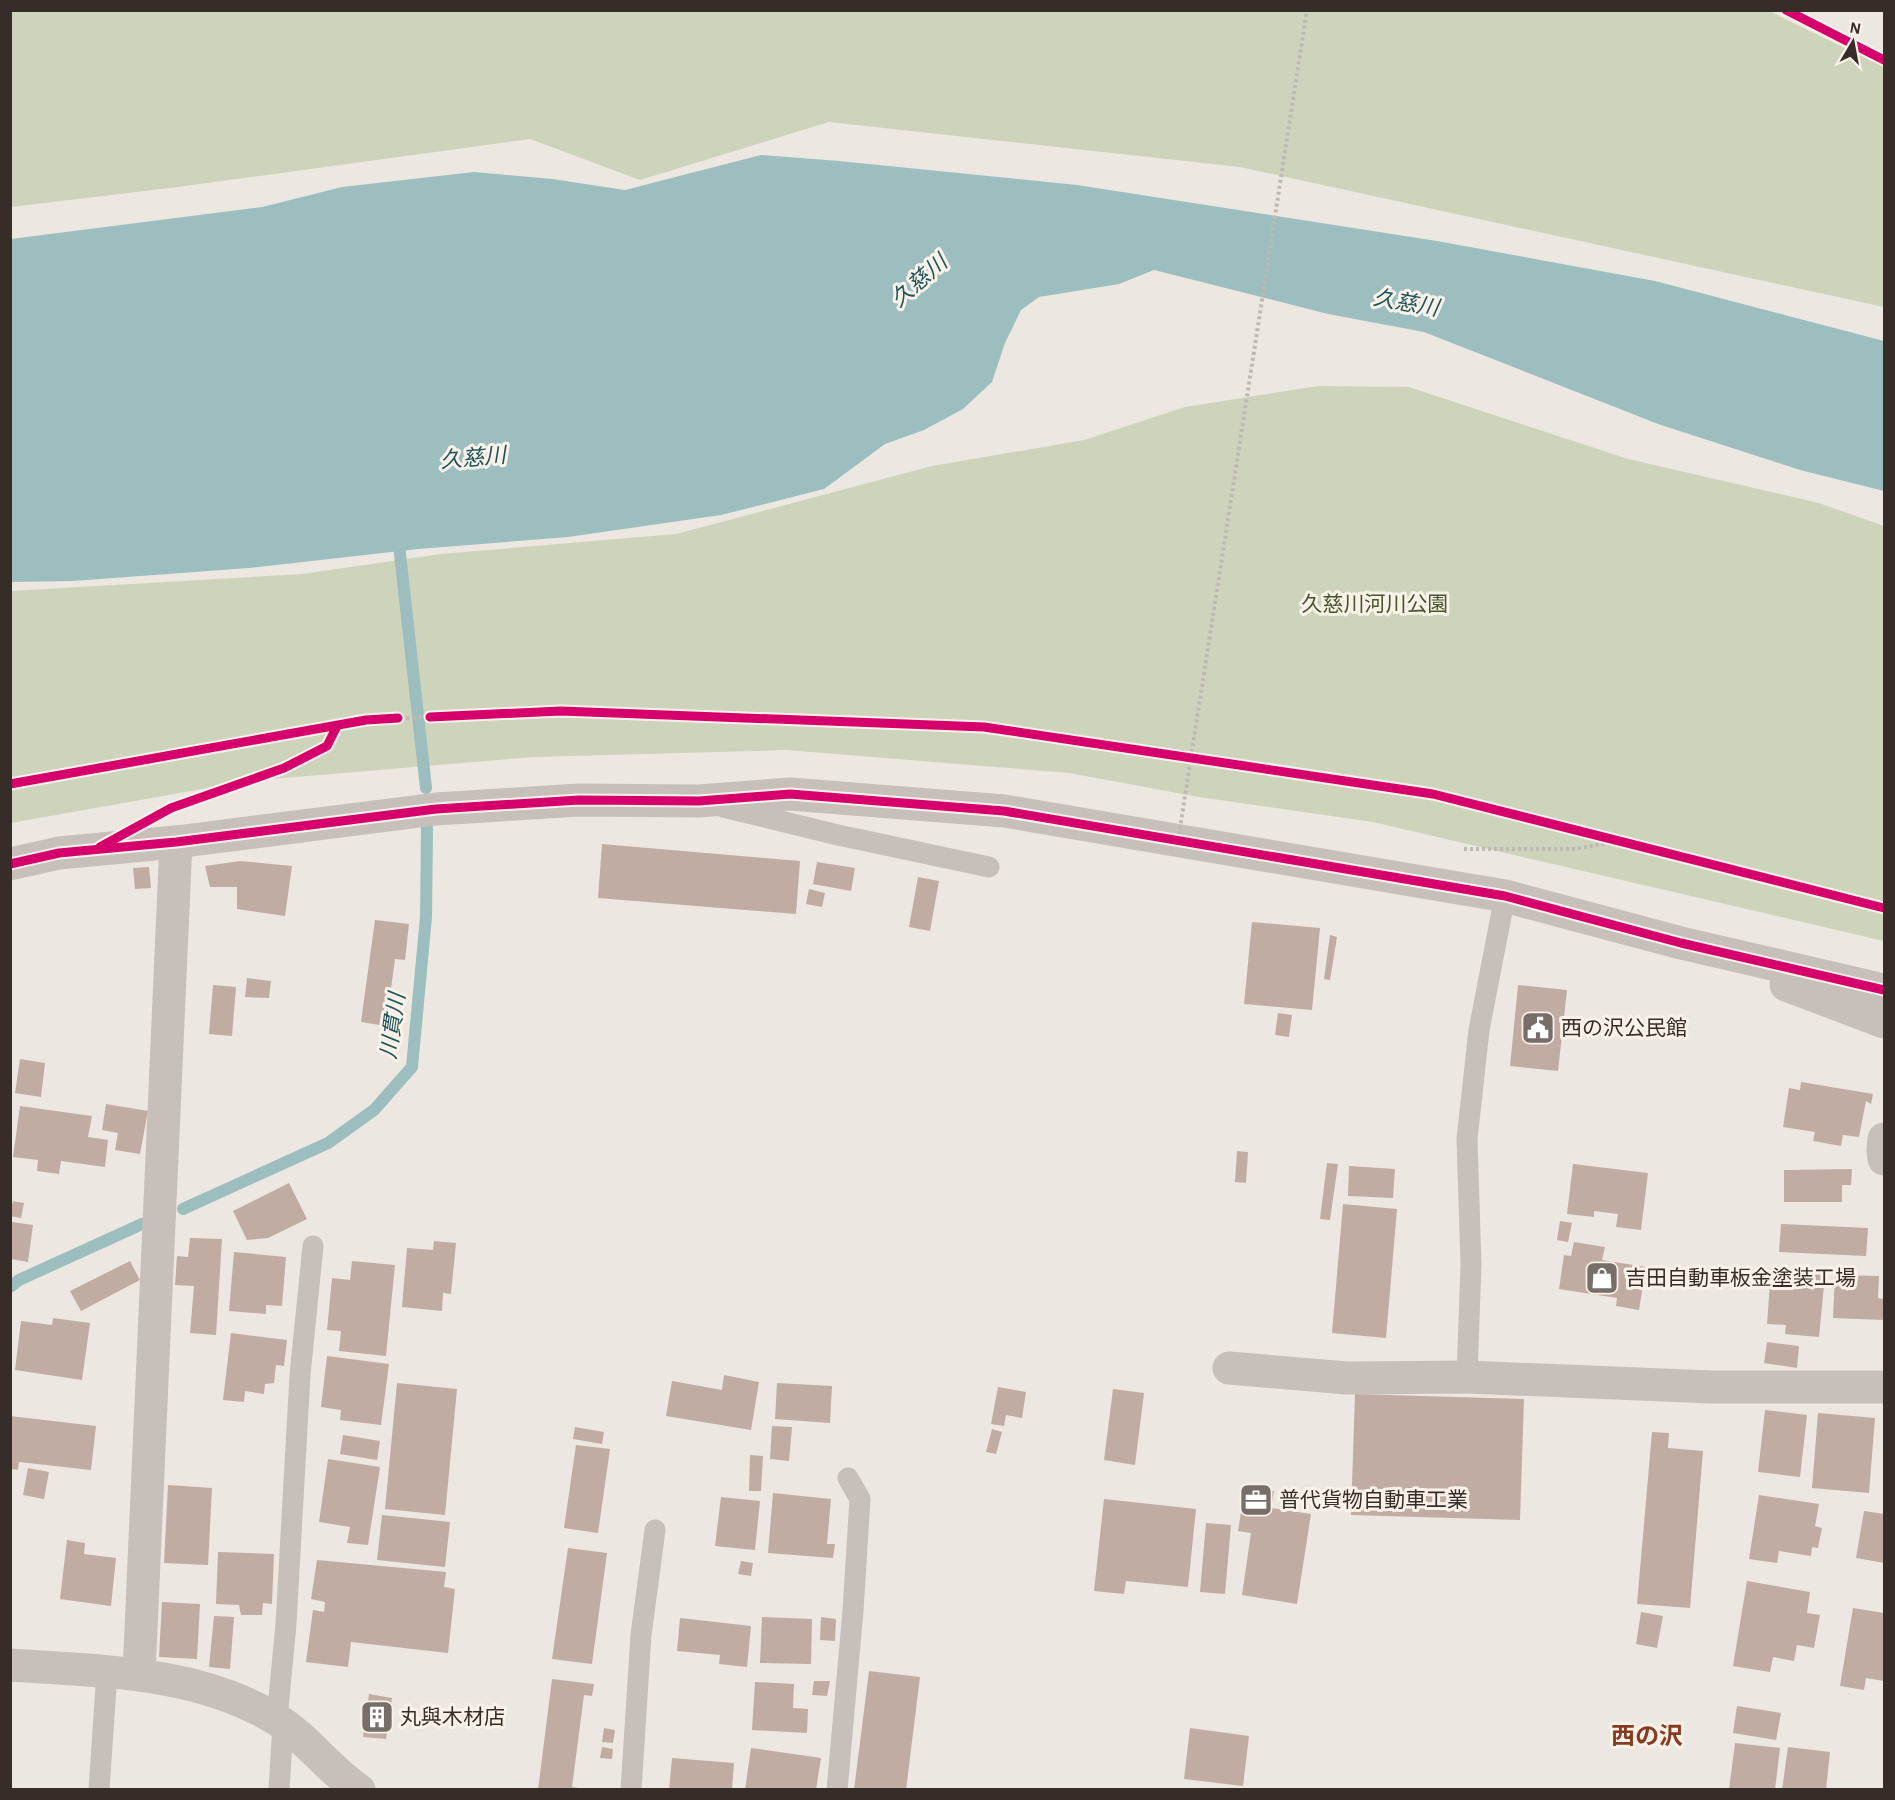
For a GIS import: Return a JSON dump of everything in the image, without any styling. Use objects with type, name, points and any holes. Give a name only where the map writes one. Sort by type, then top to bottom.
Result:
[{"type":"street","points":[[10,864],[59,853],[176,842],[436,809],[579,800],[699,801],[790,794],[1004,811],[1505,896],[1681,943],[1884,990]]},
{"type":"street","points":[[139,1674],[176,842]]},
{"type":"street","points":[[1681,943],[1884,1022]]},
{"type":"street","points":[[1884,1139],[1884,1159]]},
{"type":"street","points":[[1229,1368],[1347,1378],[1467,1377],[1711,1388],[1884,1387]]},
{"type":"street","points":[[10,1665],[139,1674],[198,1686],[251,1706],[280,1721],[349,1783],[360,1790]]},
{"type":"lane","points":[[699,801],[838,835],[988,867]]},
{"type":"lane","points":[[1467,1377],[1471,1265],[1467,1139],[1479,1030],[1505,896]]},
{"type":"lane","points":[[279,1790],[280,1721],[300,1375],[313,1246]]},
{"type":"lane","points":[[837,1790],[853,1611],[860,1499],[848,1478]]},
{"type":"lane","points":[[632,1790],[641,1635],[655,1530]]},
{"type":"lane","points":[[99,1790],[107,1672]]},
{"type":"path","points":[[1178,841],[1307,10]]},
{"type":"path","points":[[1786,10],[1884,60]]},
{"type":"path","points":[[10,784],[366,720],[398,718],[561,711],[984,727],[1433,794],[1884,908]]},
{"type":"path","points":[[182,804],[284,768],[327,747],[337,726]]},
{"type":"path","points":[[1453,849],[1575,849],[1621,841]]},
{"type":"green space","points":[[10,11],[1769,11],[1884,67],[1884,307],[1240,167],[829,122],[640,180],[530,139],[178,187],[11,207]]},
{"type":"green space","name":"久慈川河川公園","points":[[1318,386],[1409,387],[1628,459],[1819,503],[1884,526],[1884,941],[1373,822],[1199,797],[1069,773],[787,750],[533,757],[247,781],[11,823],[11,591],[302,574],[441,554],[676,534],[932,466],[1084,440],[1185,407]]},
{"type":"water","name":"久慈川","points":[[761,155],[1077,185],[1437,241],[1655,281],[1884,341],[1884,491],[1800,470],[1658,424],[1424,332],[1328,314],[1154,270],[1119,284],[1039,297],[1021,310],[1005,343],[992,382],[963,409],[924,430],[885,444],[824,489],[721,515],[568,537],[418,549],[249,568],[73,581],[11,582],[11,239],[262,207],[342,187],[474,172],[552,179],[625,190]]},
{"type":"building","points":[[602,844],[800,861],[796,914],[598,898]]},
{"type":"building","points":[[241,861],[292,866],[285,916],[237,909],[237,887],[210,887],[205,866]]},
{"type":"building","points":[[817,862],[855,868],[851,891],[813,884]]},
{"type":"building","points":[[149,867],[151,888],[135,889],[133,868]]},
{"type":"building","points":[[918,877],[939,881],[930,931],[909,927]]},
{"type":"building","points":[[809,889],[825,893],[822,907],[806,904]]},
{"type":"building","points":[[375,920],[409,924],[405,960],[395,959],[386,1026],[361,1022]]},
{"type":"building","points":[[1252,922],[1320,928],[1312,1010],[1244,1004]]},
{"type":"building","points":[[1330,935],[1337,937],[1330,980],[1324,979]]},
{"type":"building","points":[[247,978],[271,981],[269,998],[245,997]]},
{"type":"building","points":[[213,985],[236,987],[232,1036],[209,1034]]},
{"type":"building","name":"西の沢公民館","points":[[1518,985],[1567,990],[1558,1071],[1510,1066]]},
{"type":"building","points":[[1278,1013],[1292,1015],[1289,1037],[1275,1035]]},
{"type":"building","points":[[20,1059],[45,1063],[41,1097],[15,1093]]},
{"type":"building","points":[[1801,1082],[1873,1094],[1871,1104],[1866,1101],[1859,1137],[1843,1135],[1841,1146],[1813,1141],[1815,1132],[1783,1127],[1789,1088],[1800,1090]]},
{"type":"building","points":[[106,1104],[148,1111],[140,1154],[115,1150],[118,1133],[102,1130]]},
{"type":"building","points":[[20,1106],[92,1116],[88,1137],[108,1140],[105,1167],[61,1161],[59,1174],[37,1171],[38,1160],[13,1157]]},
{"type":"building","points":[[1237,1151],[1248,1152],[1246,1183],[1235,1182]]},
{"type":"building","points":[[1327,1163],[1338,1164],[1330,1220],[1320,1219]]},
{"type":"building","points":[[1573,1164],[1648,1173],[1641,1230],[1616,1227],[1618,1214],[1594,1211],[1594,1217],[1567,1214]]},
{"type":"building","points":[[1349,1166],[1395,1169],[1393,1198],[1348,1196]]},
{"type":"building","points":[[1852,1169],[1851,1185],[1842,1185],[1842,1202],[1784,1202],[1784,1170]]},
{"type":"building","points":[[289,1183],[307,1219],[268,1238],[247,1240],[233,1211]]},
{"type":"building","points":[[13,1201],[24,1203],[21,1218],[10,1216]]},
{"type":"building","points":[[1343,1204],[1397,1209],[1386,1338],[1332,1333]]},
{"type":"building","points":[[1560,1221],[1572,1223],[1568,1242],[1557,1240]]},
{"type":"building","points":[[12,1222],[33,1225],[28,1262],[10,1259]]},
{"type":"building","points":[[1781,1224],[1868,1228],[1866,1256],[1779,1252]]},
{"type":"building","points":[[190,1238],[222,1239],[216,1335],[190,1333],[194,1286],[175,1285],[177,1256],[188,1257]]},
{"type":"building","points":[[434,1241],[456,1243],[451,1294],[443,1293],[442,1311],[402,1307],[407,1248],[433,1250]]},
{"type":"building","name":"吉田自動車板金塗装工場","points":[[1574,1242],[1605,1247],[1602,1260],[1646,1267],[1639,1310],[1616,1306],[1617,1298],[1559,1289],[1564,1255],[1571,1256]]},
{"type":"building","points":[[234,1252],[286,1257],[282,1306],[266,1305],[266,1314],[229,1311]]},
{"type":"building","points":[[130,1261],[140,1280],[81,1311],[70,1291]]},
{"type":"building","points":[[352,1261],[395,1265],[386,1356],[339,1351],[341,1331],[327,1330],[332,1278],[350,1280]]},
{"type":"building","points":[[1771,1270],[1825,1275],[1819,1337],[1785,1334],[1786,1325],[1767,1324]]},
{"type":"building","points":[[1835,1275],[1879,1276],[1878,1298],[1884,1299],[1884,1320],[1833,1318]]},
{"type":"building","points":[[53,1318],[90,1323],[82,1380],[15,1370],[21,1321],[52,1325]]},
{"type":"building","points":[[231,1333],[287,1340],[284,1366],[276,1365],[274,1383],[265,1384],[264,1394],[245,1391],[244,1402],[223,1400]]},
{"type":"building","points":[[1767,1342],[1799,1346],[1797,1368],[1764,1363]]},
{"type":"building","points":[[327,1356],[389,1364],[381,1425],[340,1420],[341,1410],[321,1407]]},
{"type":"building","points":[[724,1375],[759,1382],[751,1430],[666,1416],[672,1381],[722,1390]]},
{"type":"building","points":[[397,1383],[457,1389],[445,1515],[385,1509]]},
{"type":"building","points":[[777,1383],[832,1386],[830,1423],[775,1419]]},
{"type":"building","points":[[998,1387],[1026,1392],[1022,1418],[1006,1415],[1004,1426],[991,1424]]},
{"type":"building","points":[[1113,1389],[1144,1393],[1135,1465],[1104,1460]]},
{"type":"building","points":[[1355,1394],[1524,1399],[1520,1520],[1351,1515]]},
{"type":"building","points":[[1765,1410],[1807,1415],[1800,1477],[1758,1472]]},
{"type":"building","points":[[1818,1413],[1875,1418],[1869,1493],[1812,1488]]},
{"type":"building","points":[[10,1416],[96,1426],[91,1470],[19,1462],[18,1470],[10,1469]]},
{"type":"building","points":[[772,1426],[792,1427],[789,1461],[770,1459]]},
{"type":"building","points":[[575,1427],[604,1432],[602,1444],[573,1439]]},
{"type":"building","points":[[992,1429],[1002,1432],[996,1454],[986,1452]]},
{"type":"building","points":[[1652,1432],[1669,1433],[1668,1448],[1703,1451],[1690,1608],[1637,1604]]},
{"type":"building","points":[[343,1435],[380,1441],[377,1460],[340,1454]]},
{"type":"building","points":[[576,1445],[610,1449],[598,1533],[564,1528]]},
{"type":"building","points":[[750,1455],[763,1456],[761,1491],[749,1491]]},
{"type":"building","points":[[328,1459],[380,1467],[368,1545],[347,1543],[350,1527],[319,1522]]},
{"type":"building","points":[[28,1468],[49,1472],[44,1499],[23,1495]]},
{"type":"building","points":[[168,1485],[212,1488],[208,1565],[164,1563]]},
{"type":"building","points":[[1245,1487],[1274,1491],[1271,1508],[1311,1514],[1297,1604],[1242,1595],[1251,1533],[1238,1531]]},
{"type":"building","points":[[773,1493],[831,1499],[827,1544],[835,1544],[833,1558],[768,1553]]},
{"type":"building","points":[[1759,1495],[1819,1504],[1815,1526],[1822,1528],[1818,1548],[1812,1547],[1811,1556],[1779,1551],[1777,1563],[1749,1559]]},
{"type":"building","points":[[721,1497],[760,1501],[755,1550],[715,1546]]},
{"type":"building","points":[[1104,1499],[1196,1509],[1188,1587],[1126,1581],[1124,1594],[1094,1591]]},
{"type":"building","points":[[1864,1511],[1884,1514],[1884,1563],[1856,1558]]},
{"type":"building","points":[[382,1515],[450,1522],[445,1567],[377,1560]]},
{"type":"building","points":[[1206,1523],[1231,1525],[1225,1594],[1200,1592]]},
{"type":"building","points":[[67,1540],[85,1543],[84,1554],[116,1558],[111,1606],[60,1599]]},
{"type":"building","points":[[568,1548],[607,1553],[592,1664],[552,1659]]},
{"type":"building","points":[[218,1552],[274,1554],[272,1604],[263,1603],[262,1615],[241,1615],[239,1605],[216,1604]]},
{"type":"building","points":[[317,1560],[446,1572],[444,1587],[455,1589],[448,1653],[351,1642],[348,1667],[306,1662],[313,1610],[324,1612],[325,1602],[311,1599]]},
{"type":"building","points":[[741,1561],[753,1563],[751,1576],[738,1574]]},
{"type":"building","points":[[1747,1581],[1810,1592],[1807,1613],[1820,1615],[1814,1648],[1797,1645],[1794,1661],[1773,1657],[1770,1672],[1733,1666]]},
{"type":"building","points":[[162,1602],[200,1604],[197,1659],[159,1657]]},
{"type":"building","points":[[1853,1608],[1884,1613],[1884,1681],[1866,1678],[1864,1690],[1840,1686]]},
{"type":"building","points":[[1641,1612],[1663,1616],[1657,1648],[1636,1644]]},
{"type":"building","points":[[214,1616],[234,1617],[230,1669],[209,1667]]},
{"type":"building","points":[[762,1617],[812,1619],[811,1664],[760,1663]]},
{"type":"building","points":[[821,1617],[836,1619],[835,1641],[820,1640]]},
{"type":"building","points":[[680,1618],[751,1626],[747,1667],[719,1664],[720,1655],[677,1651]]},
{"type":"building","points":[[869,1671],[920,1677],[906,1790],[854,1790]]},
{"type":"building","points":[[552,1679],[594,1684],[592,1696],[584,1695],[572,1787],[578,1790],[538,1790]]},
{"type":"building","points":[[814,1681],[830,1681],[827,1696],[812,1695]]},
{"type":"building","points":[[755,1682],[794,1684],[793,1708],[808,1709],[807,1733],[752,1730]]},
{"type":"building","name":"丸與木材店","points":[[369,1694],[392,1698],[386,1739],[363,1737]]},
{"type":"building","points":[[1737,1706],[1781,1713],[1776,1740],[1733,1733]]},
{"type":"building","points":[[604,1728],[615,1730],[613,1743],[602,1742]]},
{"type":"building","points":[[1190,1728],[1249,1736],[1243,1786],[1184,1779]]},
{"type":"building","points":[[1735,1743],[1780,1748],[1775,1790],[1729,1790]]},
{"type":"building","points":[[602,1747],[613,1749],[612,1759],[600,1758]]},
{"type":"building","points":[[1788,1747],[1830,1752],[1826,1790],[1782,1790]]},
{"type":"building","points":[[751,1748],[821,1758],[816,1790],[745,1790]]},
{"type":"building","points":[[672,1758],[734,1763],[732,1790],[669,1790]]},
{"type":"waterway","points":[[398,536],[426,788]]},
{"type":"waterway","name":"川貫川","points":[[183,1209],[328,1143],[374,1110],[412,1067],[426,917],[427,828]]},
{"type":"waterway","name":"川貫川","points":[[10,1287],[19,1280],[142,1224]]},
{"type":"cycle path","points":[[1786,10],[1884,60]]},
{"type":"cycle path","points":[[430,717],[561,711],[984,727],[1433,794],[1884,908]]},
{"type":"cycle path","points":[[10,784],[366,720],[398,718]]},
{"type":"cycle path","points":[[100,847],[171,808],[284,768],[327,746],[337,726]]},
{"type":"cycle path","points":[[10,864],[59,853],[176,842],[436,809],[579,800],[699,801],[790,794],[1004,811],[1505,896],[1681,943],[1884,990]]},
{"type":"place","name":"西の沢公民館","points":[[1538,1028]]},
{"type":"place","name":"吉田自動車板金塗装工場","points":[[1602,1278]]},
{"type":"place","name":"普代貨物自動車工業","points":[[1256,1500]]},
{"type":"place","name":"丸與木材店","points":[[377,1717]]},
{"type":"district","name":"西の沢","points":[[1647,1737]]}]
